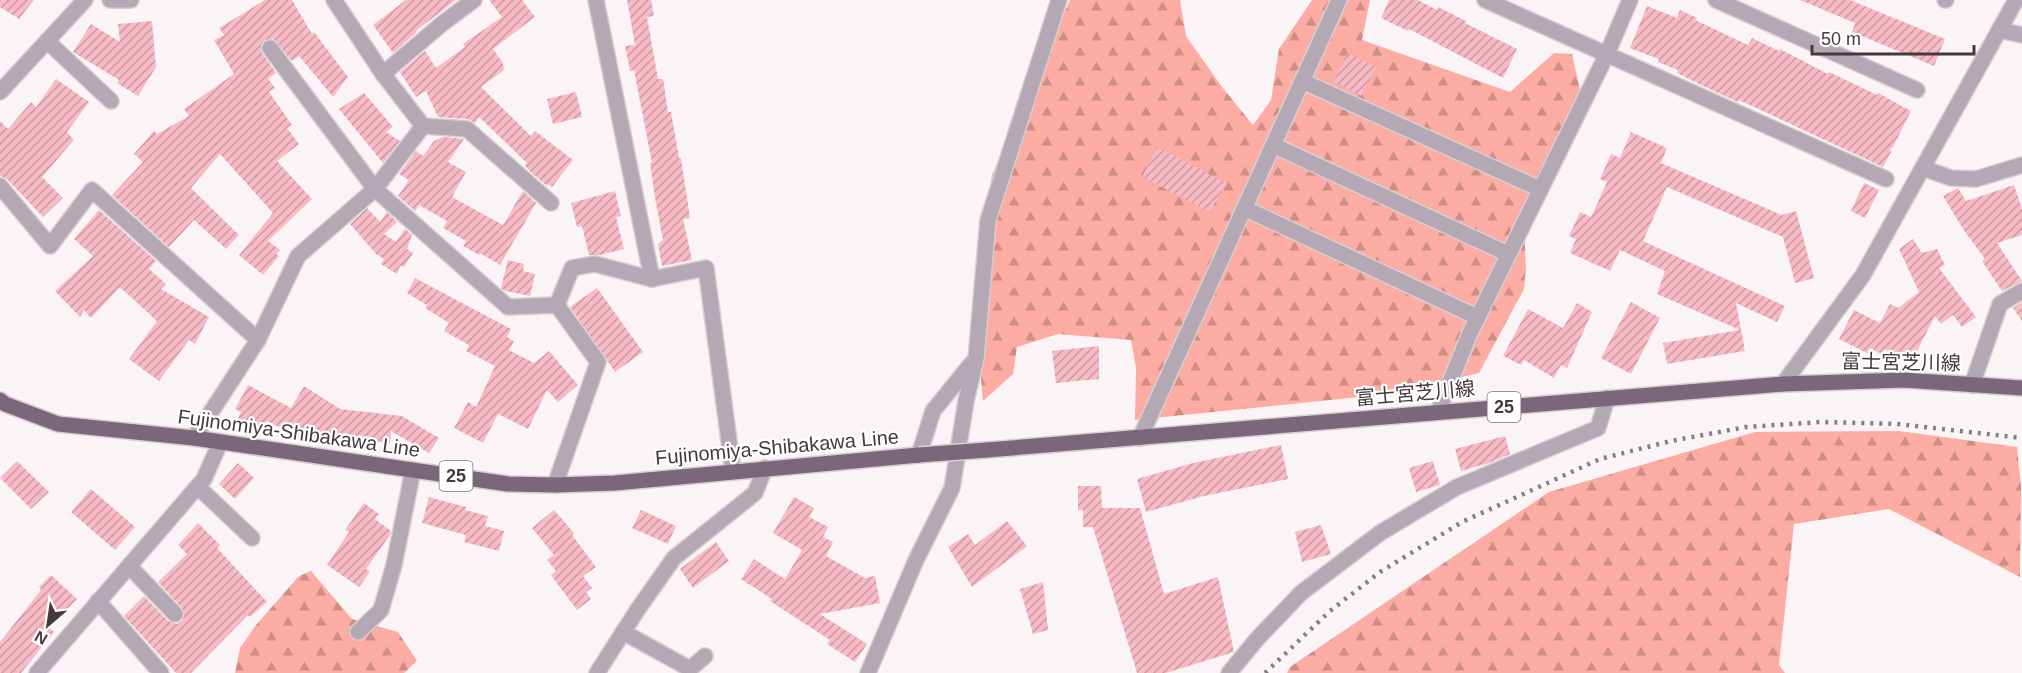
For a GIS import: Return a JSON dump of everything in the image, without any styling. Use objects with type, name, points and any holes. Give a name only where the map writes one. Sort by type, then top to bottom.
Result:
[{"type":"main road","name":"富士宮芝川線","points":[[919,455],[1783,384],[1904,380],[2022,388]]},
{"type":"main road","name":"Fujinomiya-Shibakawa Line","points":[[0,400],[58,424],[194,438],[508,484],[615,483],[919,455]]},
{"type":"street","points":[[0,92],[85,0]]},
{"type":"street","points":[[110,0],[131,0]]},
{"type":"street","points":[[333,0],[383,74],[423,126],[467,129],[551,203]]},
{"type":"street","points":[[383,74],[474,0]]},
{"type":"street","points":[[596,0],[652,279]]},
{"type":"street","points":[[868,673],[916,560],[952,488],[966,401],[976,359],[988,220],[1059,0]]},
{"type":"street","points":[[1140,438],[1339,0]]},
{"type":"street","points":[[1485,0],[1886,179]]},
{"type":"street","points":[[1438,412],[1477,317],[1607,54],[1630,0]]},
{"type":"street","points":[[1716,0],[1917,90]]},
{"type":"street","points":[[1783,384],[1863,275],[2016,0]]},
{"type":"street","points":[[1999,30],[2022,35]]},
{"type":"street","points":[[47,41],[111,101]]},
{"type":"street","points":[[270,48],[375,189],[508,307],[558,305]]},
{"type":"street","points":[[1302,81],[1540,189]]},
{"type":"street","points":[[194,438],[258,340],[297,256],[375,189],[423,126]]},
{"type":"street","points":[[1273,145],[1509,254]]},
{"type":"street","points":[[1923,168],[1951,178],[1976,179],[2022,166]]},
{"type":"street","points":[[0,186],[50,246],[92,190],[258,340]]},
{"type":"street","points":[[1244,208],[1477,317]]},
{"type":"street","points":[[558,305],[572,268],[595,264],[652,279],[706,268],[733,471]]},
{"type":"street","points":[[1972,385],[2000,304],[2022,291]]},
{"type":"street","points":[[555,485],[598,362],[558,305]]},
{"type":"street","points":[[919,455],[933,411],[976,359]]},
{"type":"street","points":[[1229,673],[1257,639],[1301,593],[1380,533],[1457,487],[1598,428],[1607,398]]},
{"type":"street","points":[[37,673],[198,487],[220,443]]},
{"type":"street","points":[[597,673],[674,558],[755,493],[765,468]]},
{"type":"street","points":[[358,632],[381,610],[394,565],[412,470]]},
{"type":"street","points":[[198,487],[252,538]]},
{"type":"street","points":[[129,566],[175,614]]},
{"type":"street","points":[[98,602],[161,673]]},
{"type":"street","points":[[623,632],[690,669],[705,656]]},
{"type":"green space","points":[[1070,0],[1180,0],[1186,36],[1222,87],[1253,125],[1271,100],[1279,49],[1312,0],[1370,0],[1362,40],[1510,92],[1554,53],[1572,54],[1583,103],[1523,209],[1526,267],[1524,289],[1479,373],[1388,394],[1135,420],[1136,368],[1131,340],[1058,334],[1017,347],[1013,374],[983,401],[974,302],[992,175]]},
{"type":"green space","points":[[1899,431],[2017,447],[2021,487],[2020,577],[1889,509],[1794,524],[1779,665],[1785,673],[1287,673],[1290,667],[1549,492],[1755,432]]},
{"type":"green space","points":[[311,571],[352,619],[398,632],[417,661],[404,673],[235,673],[240,648],[256,625],[299,576]]},
{"type":"building","points":[[0,0],[34,0],[19,19],[0,7]]},
{"type":"building","points":[[265,0],[292,0],[312,34],[314,32],[348,77],[333,97],[299,56],[292,61],[273,39],[265,40],[261,45],[262,53],[276,73],[268,79],[275,88],[269,92],[292,125],[287,128],[299,144],[277,161],[312,199],[268,241],[280,250],[276,254],[279,256],[263,275],[239,255],[273,213],[220,154],[191,188],[239,235],[226,249],[194,220],[169,247],[112,195],[143,162],[134,154],[154,131],[157,134],[189,116],[184,109],[234,74],[214,40],[224,35],[219,28]]},
{"type":"building","points":[[406,0],[456,0],[417,30],[393,53],[373,25]]},
{"type":"building","points":[[489,0],[522,0],[535,17],[493,49],[503,63],[504,70],[481,87],[531,136],[535,131],[573,160],[552,187],[548,184],[547,186],[533,174],[525,166],[527,163],[479,117],[475,123],[468,119],[438,117],[426,91],[416,97],[400,72],[425,51],[436,68],[465,47],[463,44],[502,17]]},
{"type":"building","points":[[627,0],[651,0],[654,16],[647,17],[658,79],[663,79],[668,112],[671,112],[690,218],[683,219],[692,260],[662,266],[658,244],[663,240],[650,163],[652,163],[634,70],[630,71],[625,46],[635,45]]},
{"type":"building","points":[[1389,0],[1418,0],[1437,10],[1438,7],[1517,49],[1503,78],[1409,29],[1408,31],[1381,18]]},
{"type":"building","points":[[1800,0],[1850,0],[1945,39],[1934,66],[1852,32],[1855,23]]},
{"type":"building","points":[[1647,6],[1677,18],[1680,10],[1697,18],[1695,20],[1748,45],[1752,38],[1779,51],[1780,49],[1828,74],[1829,72],[1877,95],[1878,93],[1911,111],[1883,167],[1739,100],[1738,102],[1703,86],[1677,73],[1678,70],[1658,62],[1659,59],[1630,48]]},
{"type":"building","points":[[152,21],[156,67],[138,96],[117,83],[119,80],[73,52],[91,24],[120,42],[118,24]]},
{"type":"building","points":[[1348,53],[1376,67],[1361,96],[1333,82]]},
{"type":"building","points":[[56,79],[89,102],[67,132],[74,140],[42,177],[63,198],[43,217],[7,179],[0,176],[0,121],[8,129],[31,102],[36,107]]},
{"type":"building","points":[[576,92],[582,117],[553,124],[547,99]]},
{"type":"building","points":[[364,93],[393,127],[386,132],[400,141],[383,163],[339,109]]},
{"type":"building","points":[[1631,132],[1667,148],[1661,163],[1782,215],[1796,211],[1814,278],[1795,283],[1783,237],[1667,187],[1643,241],[1785,306],[1777,322],[1736,303],[1745,351],[1667,364],[1663,343],[1740,330],[1657,294],[1665,271],[1620,250],[1610,271],[1570,253],[1576,239],[1569,236],[1580,212],[1591,217],[1607,182],[1600,179],[1611,154],[1620,158]]},
{"type":"building","points":[[443,137],[464,139],[448,162],[466,172],[452,197],[503,225],[523,191],[536,203],[500,265],[463,246],[466,241],[443,228],[447,221],[419,205],[415,211],[398,196],[409,180],[399,174],[416,151],[423,156],[434,141]]},
{"type":"building","points":[[1157,147],[1226,183],[1210,212],[1142,177]]},
{"type":"building","points":[[1864,183],[1879,190],[1865,218],[1851,211]]},
{"type":"building","points":[[2014,185],[2022,209],[2022,235],[1997,243],[2022,281],[2002,291],[1982,261],[1985,259],[1943,196],[1958,188],[1966,201]]},
{"type":"building","points":[[615,191],[621,216],[616,217],[624,249],[600,255],[589,255],[582,226],[577,227],[571,203]]},
{"type":"building","points":[[367,208],[380,222],[387,212],[397,222],[384,234],[396,242],[405,229],[412,235],[407,249],[413,253],[404,267],[400,266],[397,274],[381,264],[384,259],[376,254],[350,224]]},
{"type":"building","points":[[99,210],[156,261],[149,269],[166,284],[161,289],[209,317],[195,344],[189,340],[159,381],[129,359],[157,321],[122,289],[119,288],[91,318],[84,310],[80,317],[55,291],[93,256],[74,239]]},
{"type":"building","points":[[1913,239],[1922,253],[1937,249],[1945,265],[1939,268],[1976,317],[1962,327],[1953,315],[1941,324],[1935,316],[1913,359],[1898,351],[1896,355],[1884,349],[1882,354],[1870,348],[1869,354],[1839,339],[1854,310],[1880,323],[1890,304],[1898,308],[1919,292],[1899,249]]},
{"type":"building","points":[[508,260],[524,264],[523,271],[535,274],[530,296],[505,291],[501,288]]},
{"type":"building","points":[[415,278],[511,329],[507,337],[514,341],[509,350],[534,363],[549,351],[578,385],[558,402],[547,390],[528,429],[498,414],[483,443],[454,428],[468,402],[476,407],[495,366],[466,351],[469,345],[444,331],[449,323],[425,308],[427,305],[407,293]]},
{"type":"building","points":[[597,288],[643,352],[615,372],[570,307]]},
{"type":"building","points":[[1631,302],[1660,318],[1631,374],[1601,358]]},
{"type":"building","points":[[2022,302],[2022,321],[2013,308]]},
{"type":"building","points":[[1577,303],[1592,312],[1567,368],[1561,365],[1554,378],[1524,360],[1521,365],[1503,356],[1528,309],[1563,328]]},
{"type":"building","points":[[1099,346],[1099,379],[1056,383],[1052,351]]},
{"type":"building","points":[[248,385],[291,408],[304,386],[340,409],[402,416],[439,438],[429,453],[391,431],[390,443],[319,435],[315,444],[267,421],[261,432],[237,420],[241,412],[235,409]]},
{"type":"building","points":[[1505,436],[1510,454],[1461,471],[1455,449]]},
{"type":"building","points":[[1281,445],[1288,479],[1204,496],[1146,512],[1137,479],[1193,463]]},
{"type":"building","points":[[17,461],[49,492],[31,509],[0,478]]},
{"type":"building","points":[[1433,461],[1440,485],[1416,492],[1409,468]]},
{"type":"building","points":[[238,463],[254,478],[235,499],[219,484]]},
{"type":"building","points":[[1078,486],[1101,486],[1102,508],[1140,508],[1164,594],[1218,577],[1234,652],[1166,673],[1137,673],[1093,527],[1083,527],[1083,510],[1078,510]]},
{"type":"building","points":[[91,489],[135,527],[115,550],[71,512]]},
{"type":"building","points":[[429,497],[466,507],[465,510],[488,516],[485,526],[504,531],[499,551],[464,542],[466,535],[422,523]]},
{"type":"building","points":[[794,497],[814,508],[809,517],[828,527],[823,537],[833,542],[826,556],[865,578],[875,576],[880,603],[820,614],[867,644],[855,662],[827,644],[830,640],[741,579],[754,559],[785,579],[802,550],[773,533]]},
{"type":"building","points":[[364,503],[379,514],[375,519],[391,531],[366,569],[370,572],[359,587],[327,565],[349,532],[345,530]]},
{"type":"building","points":[[554,510],[574,533],[572,535],[596,567],[583,576],[592,588],[586,592],[591,599],[577,610],[551,575],[556,571],[547,560],[554,555],[532,528]]},
{"type":"building","points":[[641,510],[676,526],[668,544],[632,528]]},
{"type":"building","points":[[1007,521],[1027,546],[972,587],[948,547],[968,534],[975,545]]},
{"type":"building","points":[[198,523],[220,545],[217,548],[267,602],[250,617],[248,615],[191,673],[176,673],[124,616],[144,596],[168,621],[177,624],[182,621],[184,616],[182,608],[158,582],[187,554],[178,545]]},
{"type":"building","points":[[1321,525],[1331,554],[1302,562],[1295,532]]},
{"type":"building","points":[[716,542],[729,561],[693,588],[680,569]]},
{"type":"building","points":[[51,575],[77,599],[49,628],[54,632],[21,673],[0,673],[0,642],[41,590],[39,587]]},
{"type":"building","points":[[1043,582],[1048,630],[1033,634],[1020,589]]},
{"type":"railway","points":[[1265,673],[1330,611],[1380,572],[1462,522],[1600,459],[1671,441],[1746,427],[1821,422],[1898,424],[2022,438]]}]
